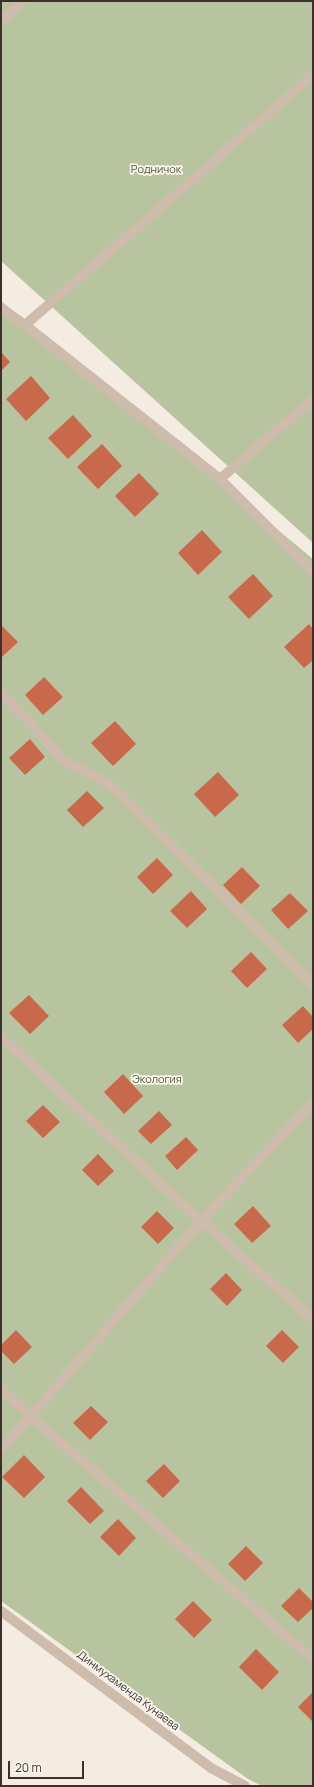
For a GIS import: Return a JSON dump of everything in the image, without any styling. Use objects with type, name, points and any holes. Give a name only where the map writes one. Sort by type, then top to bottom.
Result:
[{"type":"street","points":[[1,20],[23,1]]},
{"type":"street","points":[[25,325],[313,75]]},
{"type":"street","points":[[1,308],[25,325],[220,479],[313,572]]},
{"type":"street","points":[[220,479],[313,399]]},
{"type":"street","points":[[1,693],[29,721],[62,760],[108,784],[313,984]]},
{"type":"street","points":[[1,1037],[201,1221],[313,1320]]},
{"type":"street","points":[[1,1450],[29,1415],[201,1221],[313,1103]]},
{"type":"street","points":[[1,1389],[29,1415],[313,1659]]},
{"type":"street","name":"Динмухаменда Кунаева","points":[[1,1611],[211,1768],[244,1786]]},
{"type":"green space","name":"Родничок","points":[[1,1],[313,1],[313,543],[1,261]]},
{"type":"green space","name":"Экология","points":[[1,301],[313,559],[313,1786],[262,1786],[248,1779],[1,1601]]},
{"type":"building","points":[[1,352],[10,362],[1,371]]},
{"type":"building","points":[[31,376],[50,398],[26,421],[6,399]]},
{"type":"building","points":[[73,415],[92,436],[68,459],[48,438]]},
{"type":"building","points":[[102,444],[122,466],[98,489],[77,467]]},
{"type":"building","points":[[139,473],[159,494],[135,517],[115,496]]},
{"type":"building","points":[[202,530],[222,552],[198,575],[178,553]]},
{"type":"building","points":[[253,574],[273,596],[249,619],[228,597]]},
{"type":"building","points":[[309,624],[313,629],[313,660],[304,668],[284,647]]},
{"type":"building","points":[[1,625],[18,642],[1,658]]},
{"type":"building","points":[[44,677],[63,697],[43,715],[25,695]]},
{"type":"building","points":[[115,721],[136,744],[113,766],[91,743]]},
{"type":"building","points":[[30,739],[45,757],[25,775],[9,758]]},
{"type":"building","points":[[218,772],[239,795],[215,817],[194,794]]},
{"type":"building","points":[[87,791],[104,808],[83,827],[67,810]]},
{"type":"building","points":[[157,858],[173,875],[153,894],[137,877]]},
{"type":"building","points":[[242,867],[260,886],[241,904],[223,885]]},
{"type":"building","points":[[191,891],[207,909],[187,928],[170,911]]},
{"type":"building","points":[[290,893],[308,911],[288,929],[271,910]]},
{"type":"building","points":[[251,952],[267,969],[247,988],[231,971]]},
{"type":"building","points":[[29,995],[49,1016],[30,1034],[9,1013]]},
{"type":"building","points":[[303,1006],[313,1017],[313,1029],[298,1043],[282,1025]]},
{"type":"building","points":[[123,1074],[143,1096],[124,1114],[104,1092]]},
{"type":"building","points":[[43,1105],[60,1122],[43,1138],[26,1121]]},
{"type":"building","points":[[159,1111],[172,1125],[151,1144],[138,1131]]},
{"type":"building","points":[[186,1137],[198,1150],[177,1170],[165,1156]]},
{"type":"building","points":[[98,1154],[114,1171],[98,1186],[82,1170]]},
{"type":"building","points":[[253,1206],[271,1226],[252,1243],[234,1224]]},
{"type":"building","points":[[157,1211],[174,1228],[158,1244],[141,1227]]},
{"type":"building","points":[[226,1273],[242,1290],[227,1306],[210,1289]]},
{"type":"building","points":[[16,1330],[32,1347],[14,1364],[1,1351],[1,1345]]},
{"type":"building","points":[[282,1330],[299,1347],[283,1363],[266,1346]]},
{"type":"building","points":[[91,1406],[108,1422],[90,1440],[73,1423]]},
{"type":"building","points":[[24,1455],[45,1477],[24,1498],[2,1477]]},
{"type":"building","points":[[164,1464],[180,1481],[163,1498],[146,1481]]},
{"type":"building","points":[[81,1487],[104,1511],[90,1524],[67,1501]]},
{"type":"building","points":[[118,1519],[136,1538],[119,1556],[100,1537]]},
{"type":"building","points":[[246,1546],[263,1563],[245,1581],[228,1564]]},
{"type":"building","points":[[299,1588],[313,1602],[313,1608],[298,1622],[281,1606]]},
{"type":"building","points":[[193,1601],[212,1620],[194,1638],[175,1619]]},
{"type":"building","points":[[256,1649],[279,1672],[262,1690],[239,1667]]},
{"type":"building","points":[[313,1692],[313,1722],[298,1707]]}]
